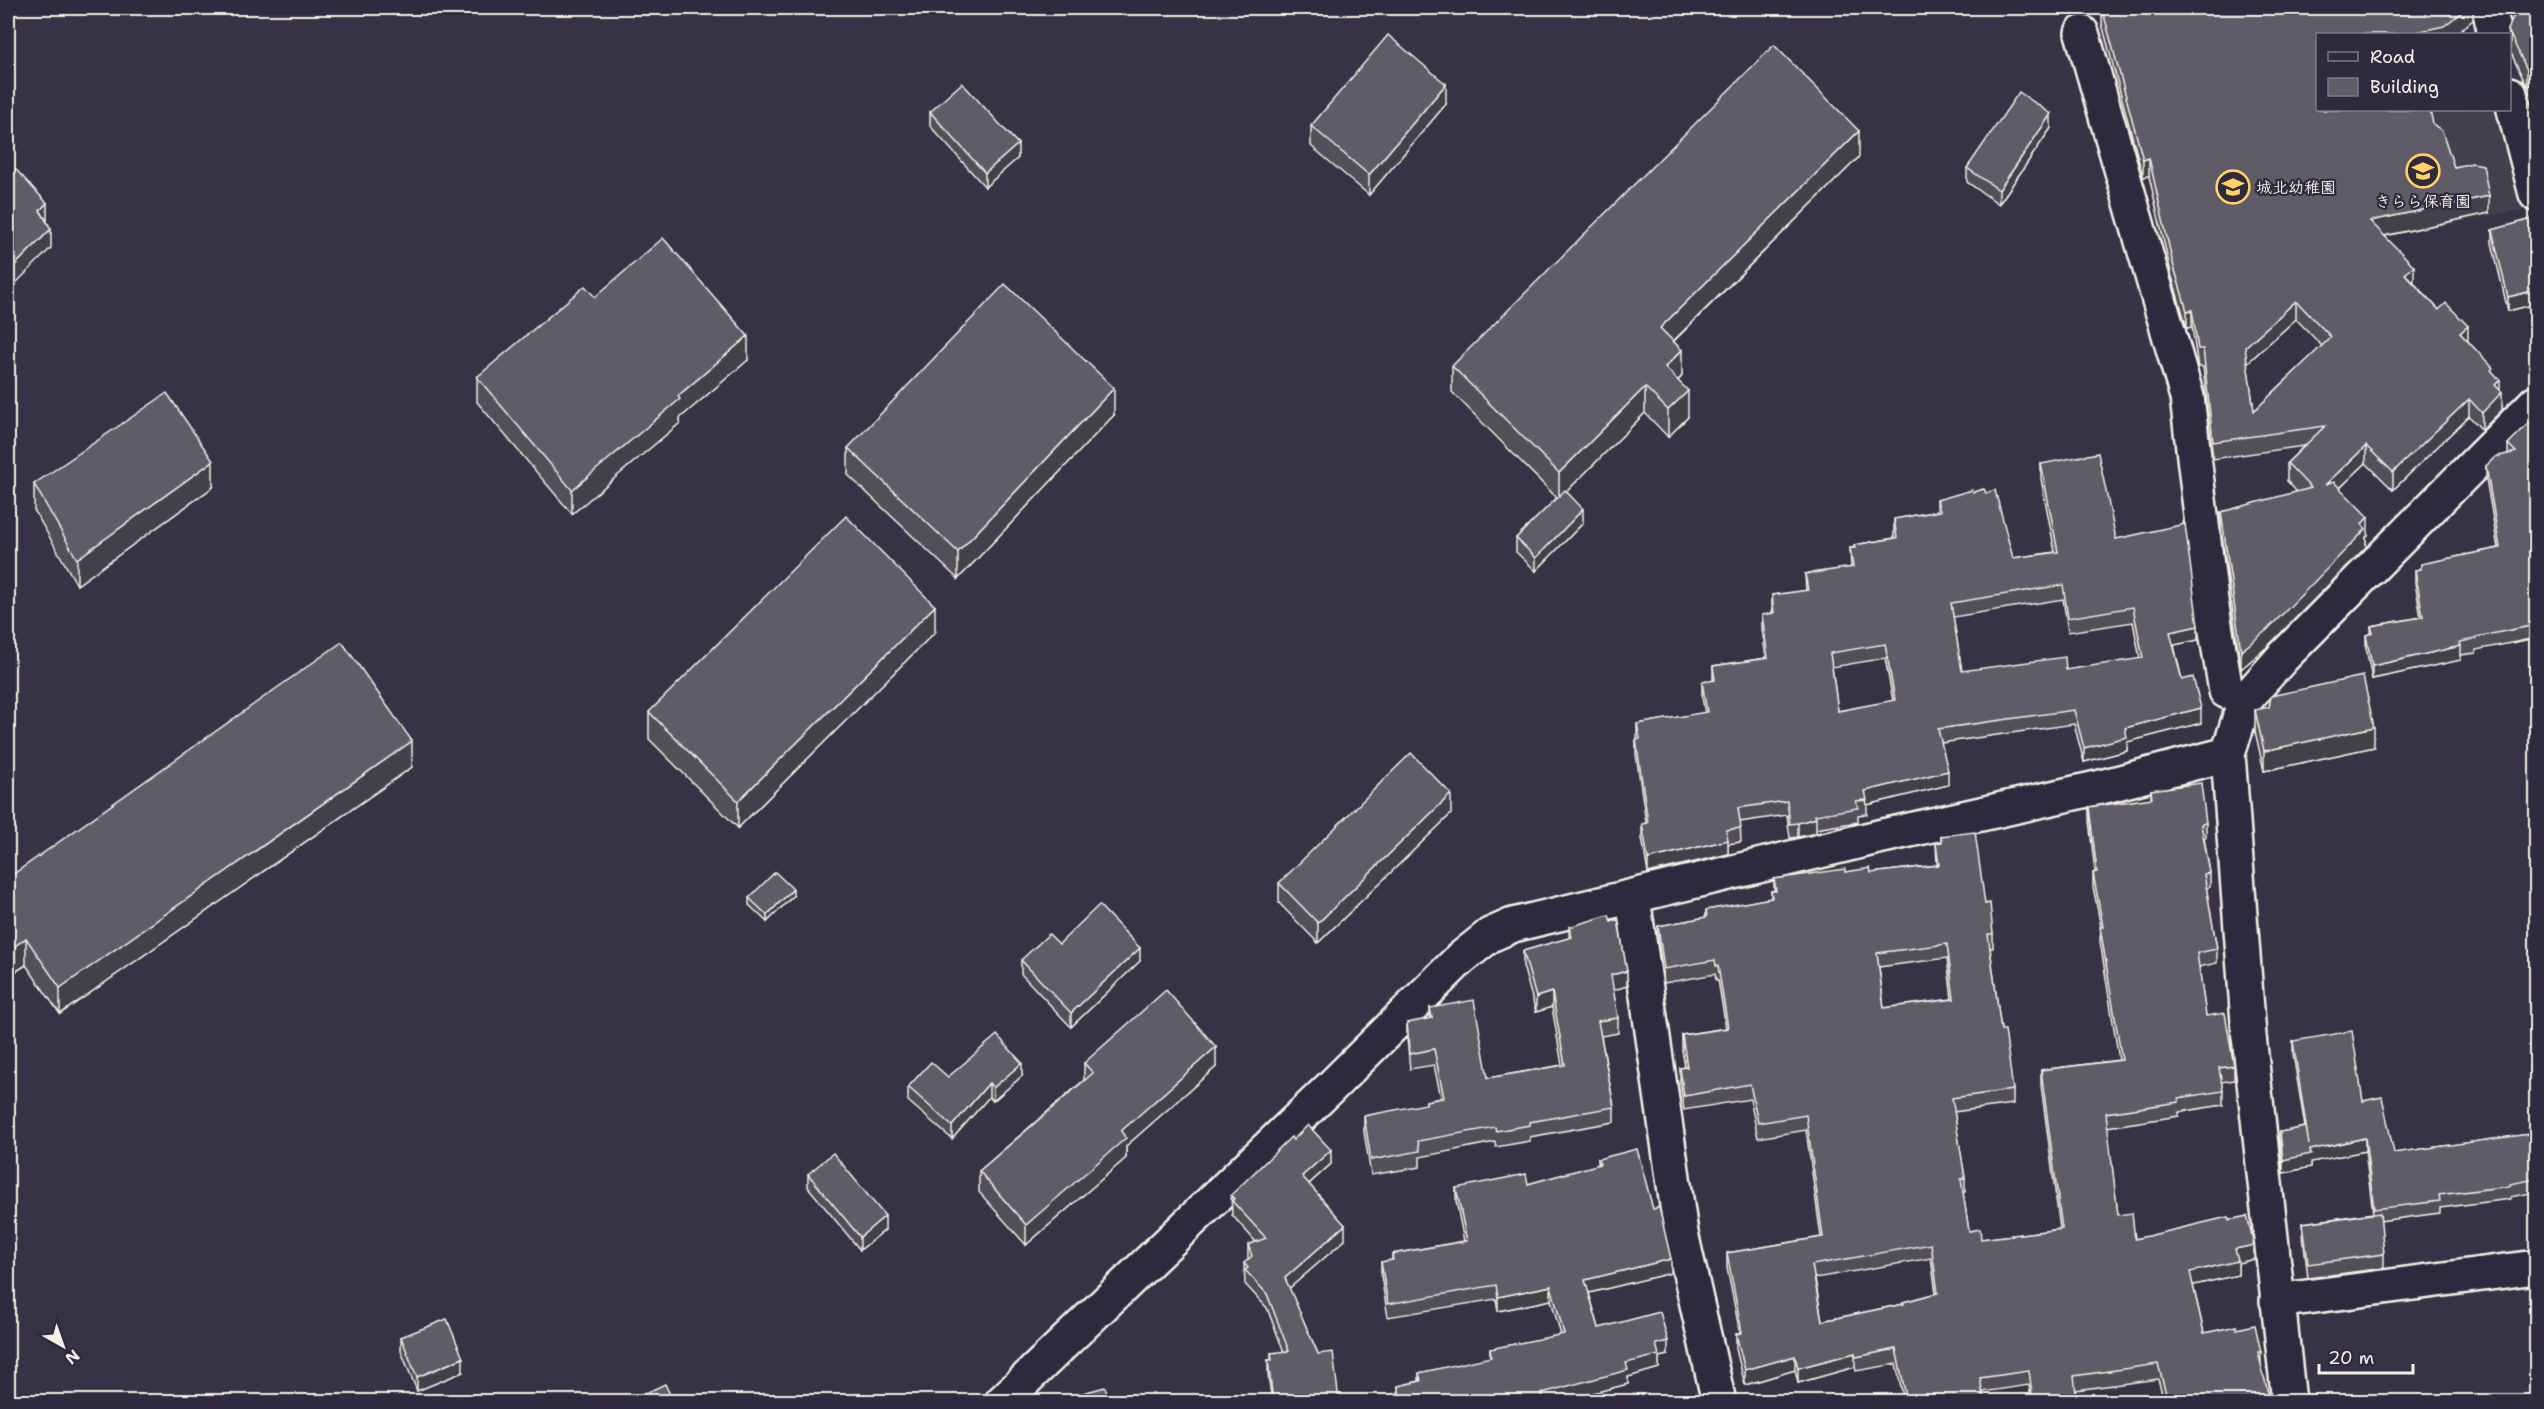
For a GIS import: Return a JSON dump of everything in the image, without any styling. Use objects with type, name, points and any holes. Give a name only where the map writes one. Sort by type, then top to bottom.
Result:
[{"type":"street","points":[[2489,8],[2495,33]]},
{"type":"street","points":[[2082,33],[2187,397],[2211,601],[2226,692],[2245,700]]},
{"type":"street","points":[[2511,98],[2536,194]]},
{"type":"street","points":[[2289,1401],[2249,1036],[2228,754],[2245,700],[2291,648],[2536,402]]},
{"type":"street","points":[[1002,1401],[1329,1089],[1460,959],[1490,935],[1513,925],[1633,898],[1874,838],[2101,787],[2228,754]]},
{"type":"street","points":[[1633,898],[1681,1233],[1719,1401]]},
{"type":"street","points":[[2277,1301],[2536,1267]]},
{"type":"shaded area","name":"きらら保育園","points":[[2407,111],[2501,111],[2504,133],[2525,209],[2347,244]]},
{"type":"building","points":[[2102,8],[2147,8],[2149,14],[2175,8],[2467,8],[2444,26],[2412,33],[2316,33],[2316,111],[2430,111],[2433,124],[2442,131],[2454,167],[2472,163],[2483,165],[2489,196],[2370,221],[2414,266],[2405,274],[2439,310],[2446,303],[2468,326],[2460,333],[2493,368],[2491,370],[2500,380],[2495,385],[2502,392],[2482,413],[2469,399],[2393,472],[2366,446],[2325,485],[2334,482],[2368,517],[2362,524],[2366,529],[2267,630],[2241,651],[2221,512],[2311,488],[2287,463],[2325,426],[2213,442],[2203,349],[2198,349],[2192,310],[2187,311],[2172,260],[2149,158],[2143,160]],"holes":[[[2296,301],[2331,337],[2254,411],[2245,347]]]},
{"type":"building","points":[[2536,8],[2536,65],[2527,70],[2508,30],[2513,17]]},
{"type":"building","points":[[1388,35],[1446,84],[1369,175],[1311,126]]},
{"type":"building","points":[[1774,45],[1859,131],[1660,328],[1682,350],[1665,367],[1688,391],[1668,410],[1645,387],[1559,473],[1452,366]]},
{"type":"building","points":[[962,83],[1018,144],[985,173],[930,112]]},
{"type":"building","points":[[2019,92],[2051,114],[1999,190],[1967,168]]},
{"type":"building","points":[[8,161],[47,203],[40,210],[51,229],[8,272]]},
{"type":"building","points":[[2536,218],[2536,290],[2508,297],[2492,230]]},
{"type":"building","points":[[663,238],[748,336],[678,396],[680,399],[572,490],[477,377],[585,286],[595,297]]},
{"type":"building","points":[[1005,284],[1114,388],[958,552],[848,448]]},
{"type":"building","points":[[167,393],[213,461],[77,559],[34,484]]},
{"type":"building","points":[[2536,418],[2536,630],[2532,631],[2531,626],[2476,637],[2476,639],[2460,642],[2461,646],[2372,666],[2366,635],[2373,633],[2371,626],[2423,617],[2415,570],[2421,569],[2421,564],[2500,548],[2486,466],[2495,457],[2516,452],[2508,444]]},
{"type":"building","points":[[2098,453],[2116,539],[2185,524],[2198,626],[2170,632],[2182,680],[2193,677],[2201,708],[2125,728],[2127,737],[2084,748],[2074,710],[1938,729],[1948,771],[1865,791],[1867,800],[1856,801],[1858,808],[1815,815],[1816,818],[1798,823],[1790,824],[1787,801],[1738,808],[1741,828],[1726,830],[1728,840],[1648,859],[1642,824],[1648,823],[1636,740],[1640,739],[1637,724],[1707,712],[1702,682],[1715,680],[1713,666],[1768,658],[1762,615],[1774,613],[1772,595],[1808,590],[1805,574],[1853,567],[1850,548],[1855,548],[1854,545],[1897,538],[1894,519],[1940,511],[1937,500],[1972,490],[1973,492],[1984,489],[1986,493],[1995,490],[2013,558],[2058,552],[2041,464]],"holes":[[[2063,585],[2068,618],[2133,607],[2143,658],[2066,670],[2065,657],[1962,671],[1951,603]],[[1885,644],[1895,700],[1838,711],[1830,653]]]},
{"type":"building","points":[[1565,490],[1583,509],[1536,558],[1516,538]]},
{"type":"building","points":[[846,516],[935,606],[738,801],[649,712]]},
{"type":"building","points":[[342,642],[412,741],[60,988],[26,938],[15,946],[8,936],[8,878]]},
{"type":"building","points":[[2363,676],[2374,727],[2264,751],[2255,710],[2269,707],[2271,696]]},
{"type":"building","points":[[1411,753],[1451,794],[1318,923],[1279,883]]},
{"type":"building","points":[[2201,783],[2206,823],[2201,824],[2210,873],[2204,874],[2217,949],[2197,953],[2206,1016],[2225,1013],[2234,1066],[2219,1068],[2223,1091],[2179,1098],[2179,1102],[2106,1113],[2118,1215],[2132,1213],[2135,1239],[2228,1217],[2229,1220],[2247,1216],[2254,1245],[2235,1249],[2238,1261],[2190,1272],[2204,1333],[2237,1326],[2237,1329],[2255,1325],[2261,1352],[2258,1352],[2270,1401],[2168,1401],[2158,1364],[2074,1376],[2077,1401],[2033,1401],[2029,1371],[1980,1378],[1984,1401],[1907,1401],[1896,1349],[1856,1357],[1855,1353],[1798,1368],[1795,1356],[1745,1370],[1736,1334],[1742,1333],[1727,1253],[1823,1237],[1806,1115],[1758,1123],[1750,1084],[1684,1096],[1680,1068],[1687,1067],[1682,1035],[1728,1028],[1718,966],[1715,960],[1664,969],[1658,926],[1707,917],[1706,910],[1772,898],[1771,891],[1776,891],[1774,879],[1845,869],[1845,872],[1870,868],[1871,873],[1939,865],[1936,843],[1942,842],[1941,836],[1975,832],[1985,904],[1990,903],[1993,934],[1988,934],[2001,1030],[2005,1030],[2013,1090],[1952,1098],[1965,1178],[1961,1179],[1969,1231],[1980,1229],[1981,1239],[2062,1229],[2041,1070],[2122,1060],[2100,927],[2103,927],[2093,873],[2097,872],[2089,807],[2152,798],[2151,790]],"holes":[[[1947,944],[1954,999],[1884,1008],[1877,953]],[[1931,1244],[1938,1293],[1903,1302],[1904,1304],[1822,1321],[1812,1265]]]},
{"type":"building","points":[[775,872],[793,889],[767,915],[749,898]]},
{"type":"building","points":[[1099,905],[1140,948],[1071,1013],[1021,960],[1049,934],[1059,944]]},
{"type":"building","points":[[1609,915],[1611,922],[1618,920],[1627,971],[1611,975],[1618,1018],[1598,1021],[1614,1107],[1530,1122],[1530,1125],[1496,1131],[1495,1127],[1418,1141],[1420,1151],[1371,1160],[1364,1116],[1426,1104],[1426,1101],[1444,1098],[1434,1049],[1410,1054],[1407,1023],[1432,1018],[1430,1008],[1474,1000],[1488,1078],[1565,1065],[1552,992],[1536,997],[1523,951],[1572,937],[1569,927]]},
{"type":"building","points":[[1166,990],[1216,1047],[1121,1131],[1126,1138],[1026,1225],[979,1171],[1093,1073],[1084,1063]]},
{"type":"building","points":[[2352,1031],[2363,1101],[2382,1097],[2394,1153],[2536,1133],[2536,1179],[2510,1184],[2510,1186],[2439,1195],[2440,1201],[2374,1209],[2365,1138],[2310,1150],[2311,1154],[2283,1160],[2280,1132],[2306,1127],[2309,1145],[2293,1041]]},
{"type":"building","points":[[997,1035],[1022,1063],[993,1088],[989,1083],[952,1126],[908,1087],[931,1062],[948,1077]]},
{"type":"building","points":[[1308,1125],[1331,1150],[1302,1176],[1345,1225],[1285,1278],[1318,1354],[1333,1352],[1339,1401],[1273,1401],[1268,1360],[1272,1360],[1271,1353],[1289,1351],[1267,1294],[1245,1270],[1248,1268],[1244,1263],[1252,1256],[1248,1245],[1266,1238],[1232,1201],[1234,1199],[1231,1195],[1291,1137],[1293,1140]]},
{"type":"building","points":[[1637,1149],[1653,1209],[1659,1207],[1671,1259],[1585,1280],[1599,1328],[1660,1312],[1668,1341],[1656,1344],[1659,1355],[1626,1363],[1628,1370],[1542,1393],[1544,1401],[1401,1401],[1398,1386],[1421,1381],[1419,1373],[1491,1357],[1490,1349],[1564,1334],[1551,1286],[1498,1297],[1496,1285],[1388,1304],[1381,1262],[1393,1260],[1392,1254],[1467,1241],[1456,1188],[1526,1174],[1528,1184],[1600,1164],[1598,1159]]},
{"type":"building","points":[[833,1153],[885,1216],[860,1237],[808,1174]]},
{"type":"building","points":[[2380,1213],[2384,1254],[2308,1264],[2303,1223]]},
{"type":"building","points":[[447,1319],[463,1358],[417,1377],[401,1337]]},
{"type":"building","points":[[665,1384],[673,1401],[629,1401]]},
{"type":"building","points":[[1105,1387],[1109,1401],[1054,1401]]},
{"type":"place","name":"きらら保育園","points":[[2423,171]]},
{"type":"place","name":"城北幼稚園","points":[[2233,187]]}]
